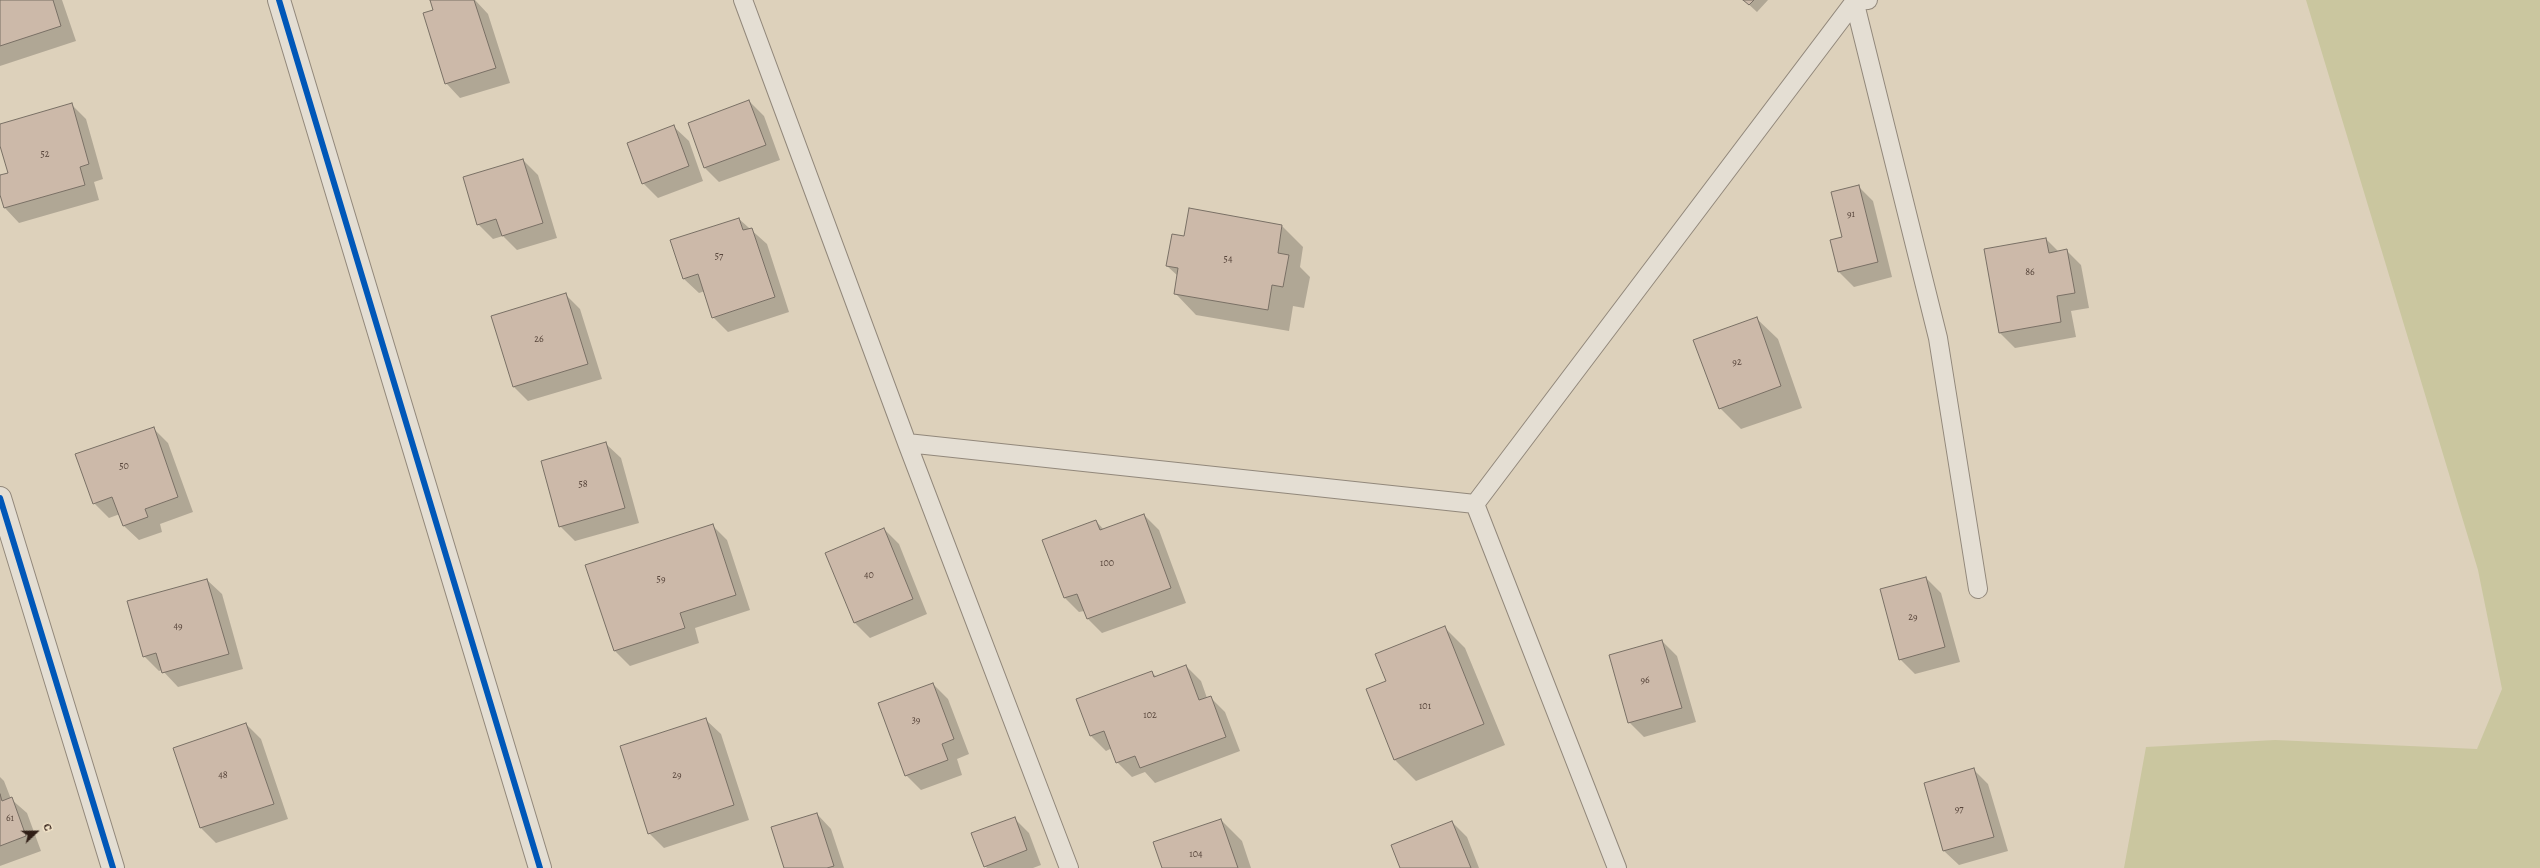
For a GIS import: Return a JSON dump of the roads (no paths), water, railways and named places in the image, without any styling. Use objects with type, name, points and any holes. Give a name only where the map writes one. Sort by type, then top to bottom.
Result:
[{"type":"street","points":[[279,0],[540,868]]},
{"type":"street","points":[[0,498],[113,868]]},
{"type":"lane","points":[[743,0],[907,443],[1068,868]]},
{"type":"lane","points":[[1475,504],[1859,0]]},
{"type":"lane","points":[[1859,0],[1938,338],[1978,589]]},
{"type":"lane","points":[[907,443],[1475,504]]},
{"type":"lane","points":[[1475,504],[1617,868]]}]
